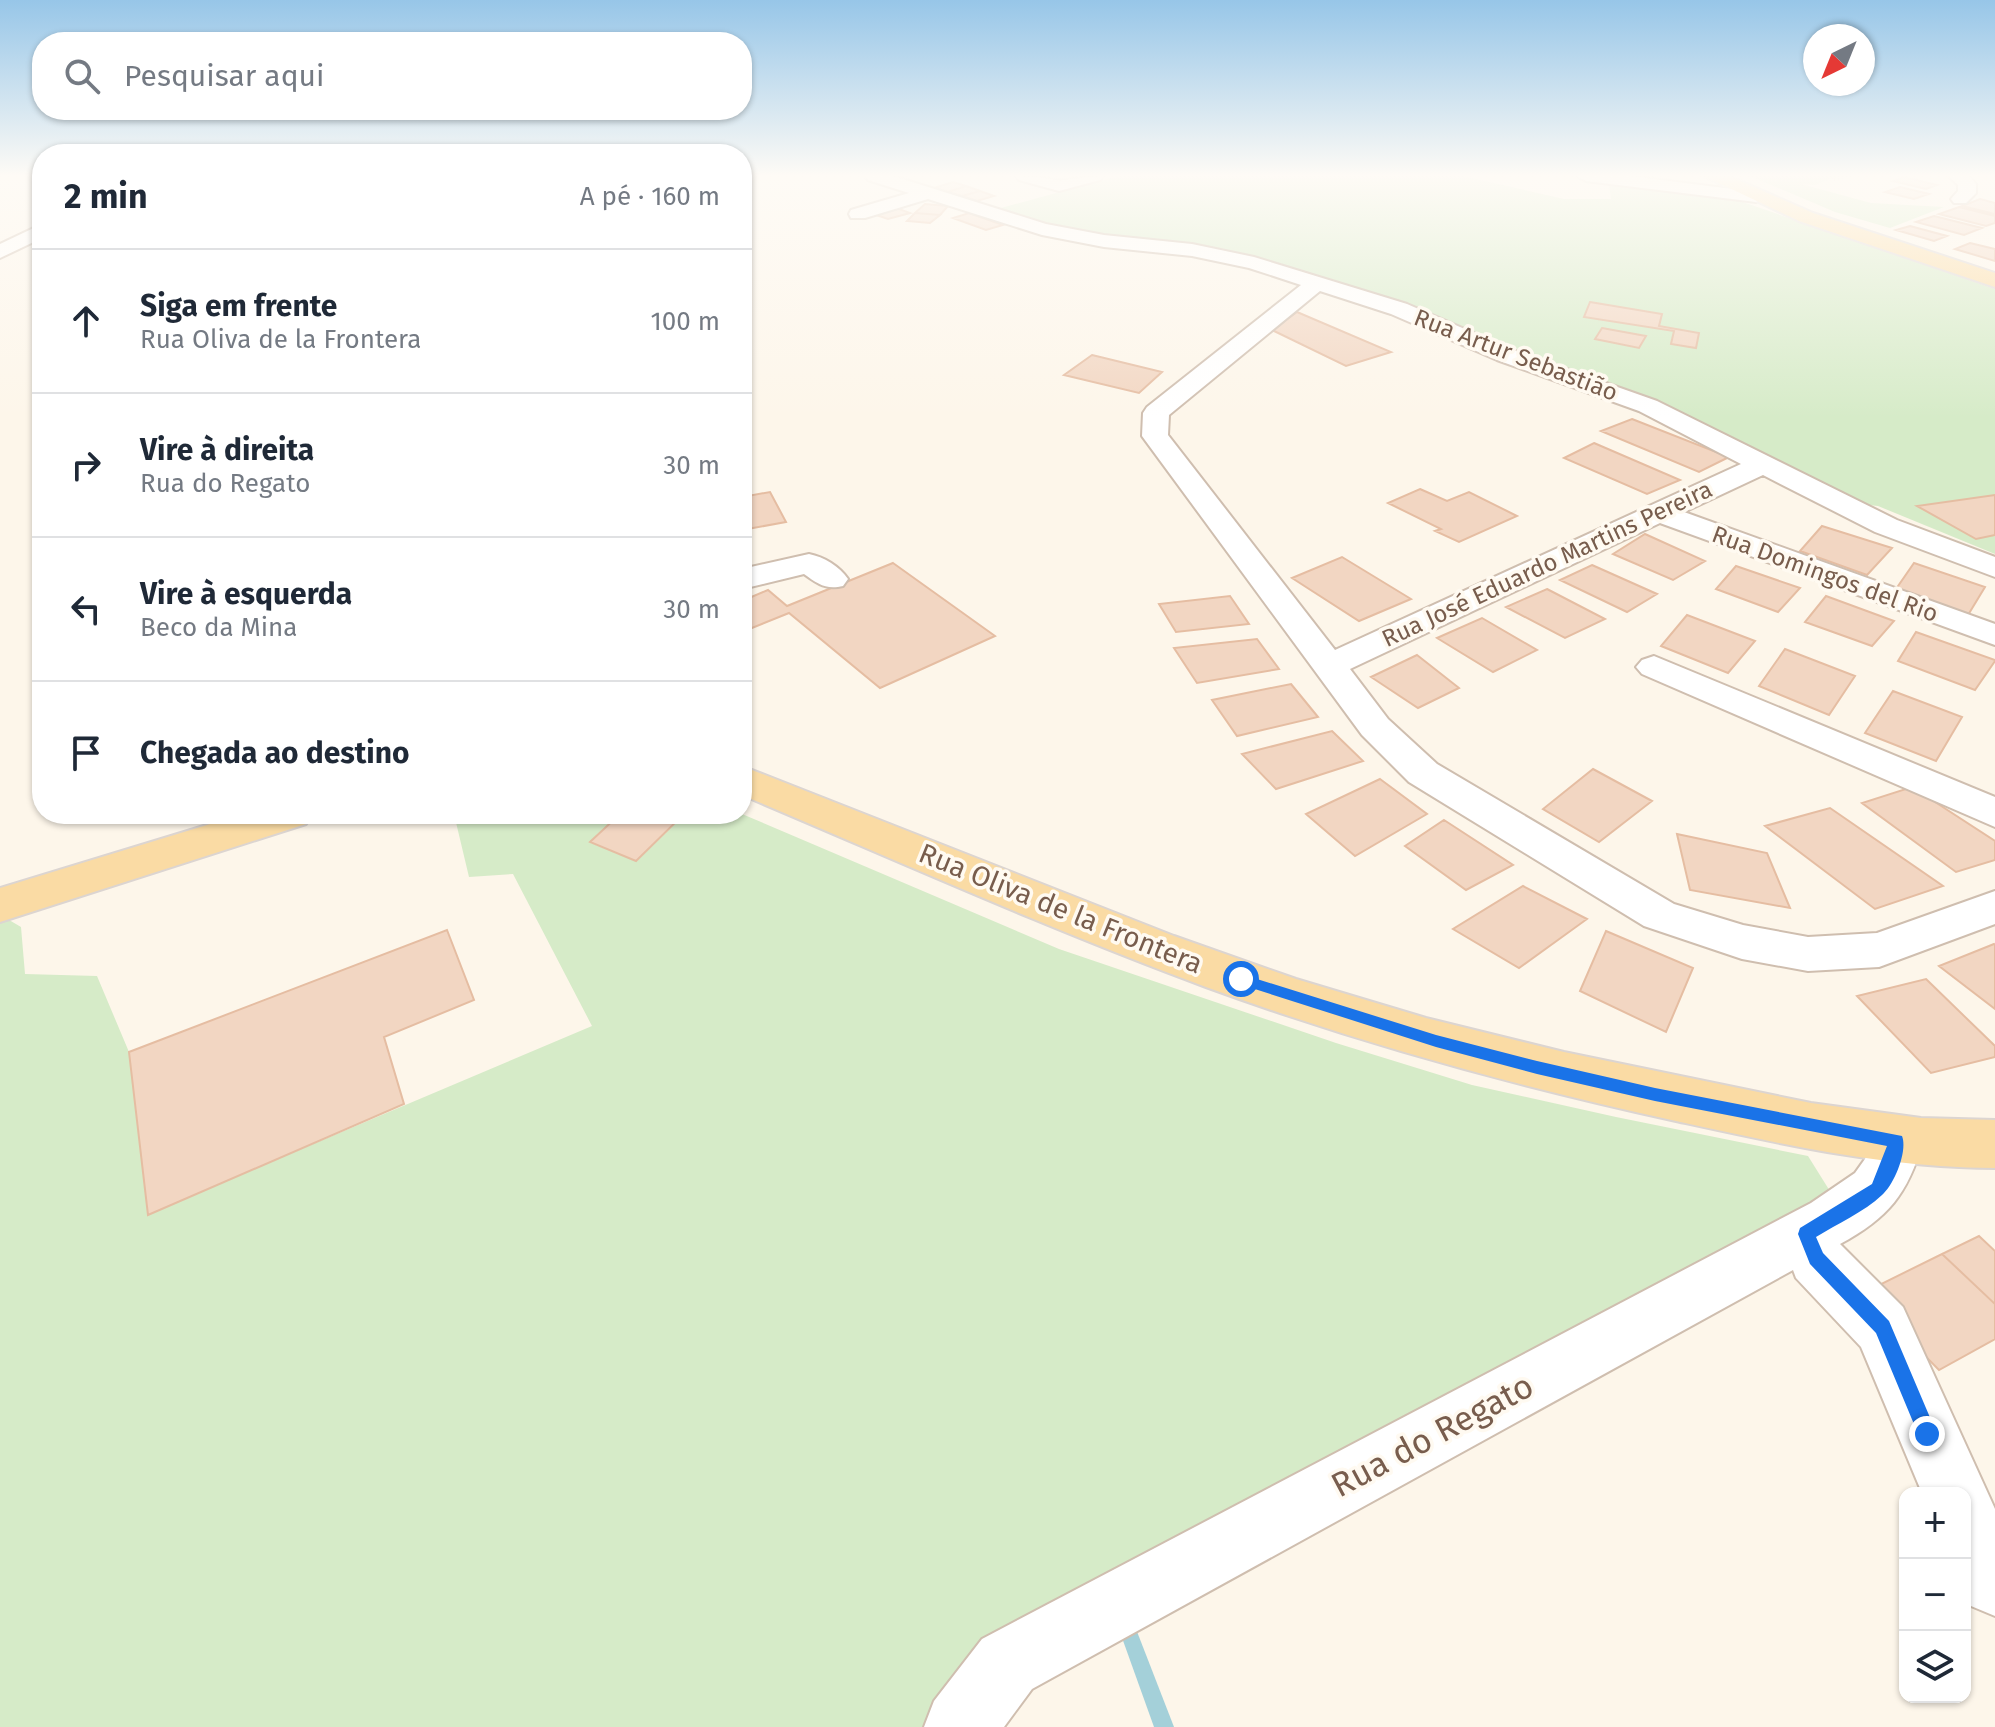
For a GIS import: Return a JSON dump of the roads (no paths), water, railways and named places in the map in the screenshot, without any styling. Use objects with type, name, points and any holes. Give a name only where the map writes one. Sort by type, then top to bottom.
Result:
[{"type":"main road","points":[[1925,257],[1995,280]]},
{"type":"main road","points":[[1948,257],[1995,272]]},
{"type":"main road","name":"Rua Oliva de la Frontera","points":[[752,783],[1157,949],[1337,1011],[1537,1067],[1671,1098],[1897,1141],[1995,1144]]},
{"type":"main road","points":[[0,905],[259,824]]},
{"type":"street","name":"Rua Artur Sebastião","points":[[1223,257],[1254,263],[1399,309],[1505,355],[1648,406],[1886,526],[1995,568]]},
{"type":"street","points":[[1316,283],[1156,413],[1155,436],[1375,727],[1423,773],[1659,915],[1742,942],[1808,954],[1879,950],[1995,907]]},
{"type":"street","name":"Rua José Eduardo Martins Pereira","points":[[1330,665],[1764,464]]},
{"type":"street","name":"Rua Domingos del Rio","points":[[1656,512],[1995,635]]},
{"type":"street","points":[[752,576],[811,559]]},
{"type":"street","points":[[1654,667],[1995,813]]},
{"type":"street","name":"Rua do Regato","points":[[960,1727],[1007,1664],[1806,1234],[1878,1189],[1891,1164],[1897,1141]]},
{"type":"street","points":[[1806,1234],[1816,1259],[1882,1327],[1951,1487]]},
{"type":"street","points":[[1971,1531],[1995,1582]]},
{"type":"waterway","points":[[1130,1635],[1164,1727]]}]
